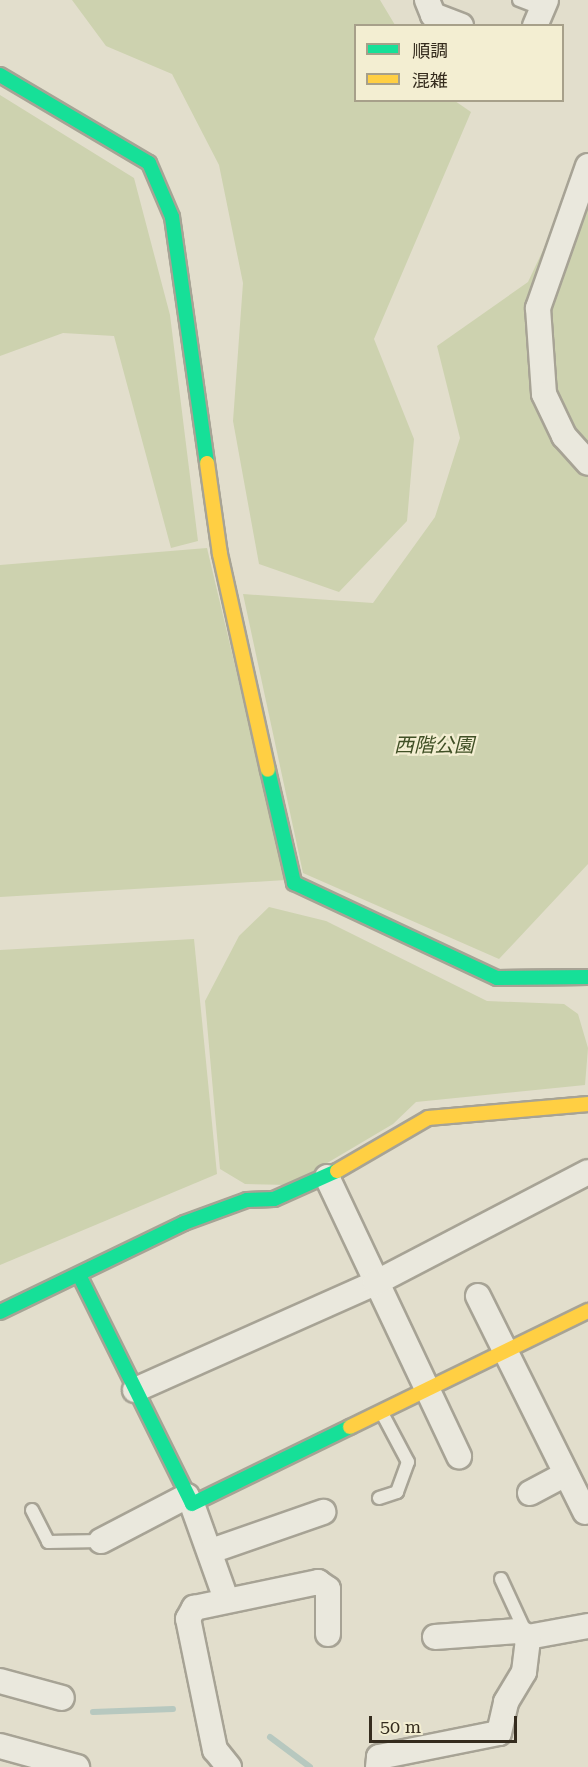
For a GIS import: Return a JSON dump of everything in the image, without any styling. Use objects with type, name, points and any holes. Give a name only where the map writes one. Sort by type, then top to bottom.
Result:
[{"type":"street","points":[[429,2],[433,15],[456,24]]},
{"type":"street","points":[[0,75],[149,163],[172,217],[220,554],[294,883],[324,893],[497,978],[588,977]]},
{"type":"street","points":[[588,166],[538,308],[544,394],[564,436],[588,463]]},
{"type":"street","points":[[0,1312],[184,1223],[247,1200],[274,1199],[327,1177],[428,1118],[588,1104]]},
{"type":"street","points":[[135,1390],[375,1283],[588,1172]]},
{"type":"street","points":[[327,1177],[375,1283],[459,1456]]},
{"type":"street","points":[[79,1275],[189,1500],[211,1551],[226,1599]]},
{"type":"street","points":[[478,1296],[503,1353],[585,1512]]},
{"type":"street","points":[[101,1541],[586,1316]]},
{"type":"street","points":[[530,1493],[565,1474]]},
{"type":"street","points":[[211,1551],[323,1512]]},
{"type":"street","points":[[229,1767],[215,1750],[188,1619],[194,1608],[226,1599],[318,1582],[328,1590],[328,1634]]},
{"type":"street","points":[[435,1637],[518,1631],[528,1637],[588,1626]]},
{"type":"street","points":[[378,1767],[379,1757],[500,1734],[506,1702],[524,1672],[528,1637]]},
{"type":"street","points":[[0,1681],[62,1698]]},
{"type":"street","points":[[0,1746],[77,1767]]},
{"type":"lane","points":[[519,0],[538,10]]},
{"type":"lane","points":[[379,1498],[397,1492],[408,1462],[382,1412]]},
{"type":"lane","points":[[32,1510],[48,1542],[101,1541]]},
{"type":"lane","points":[[501,1579],[528,1637]]},
{"type":"green space","points":[[72,0],[380,0],[394,24],[354,24],[354,102],[456,102],[471,112],[374,339],[414,439],[407,521],[339,592],[259,564],[233,421],[243,283],[219,165],[172,74],[106,46]]},
{"type":"green space","points":[[0,95],[134,178],[170,315],[198,541],[171,548],[114,336],[63,333],[0,356]]},
{"type":"green space","name":"西階公園","points":[[588,155],[588,864],[499,959],[303,873],[243,594],[373,603],[435,517],[460,438],[437,346],[528,282]]},
{"type":"green space","points":[[207,548],[286,880],[0,897],[0,565]]},
{"type":"green space","points":[[269,907],[326,921],[487,1001],[564,1004],[578,1014],[588,1048],[585,1085],[416,1102],[393,1124],[290,1185],[245,1184],[220,1169],[205,1001],[239,936]]},
{"type":"green space","points":[[194,939],[217,1174],[0,1265],[0,950]]},
{"type":"waterway","points":[[93,1712],[173,1709]]},
{"type":"waterway","points":[[270,1737],[310,1767]]},
{"type":"traffic: fast","points":[[0,75],[149,163],[172,217],[207,463]]},
{"type":"traffic: fast","points":[[268,770],[294,883],[497,978],[588,977]]},
{"type":"traffic: fast","points":[[0,1312],[184,1223],[247,1200],[274,1199],[337,1171]]},
{"type":"traffic: fast","points":[[79,1275],[192,1504],[350,1427]]},
{"type":"traffic: slow","points":[[207,463],[220,554],[268,770]]},
{"type":"traffic: slow","points":[[337,1171],[428,1118],[588,1104]]},
{"type":"traffic: slow","points":[[350,1427],[588,1311]]}]
